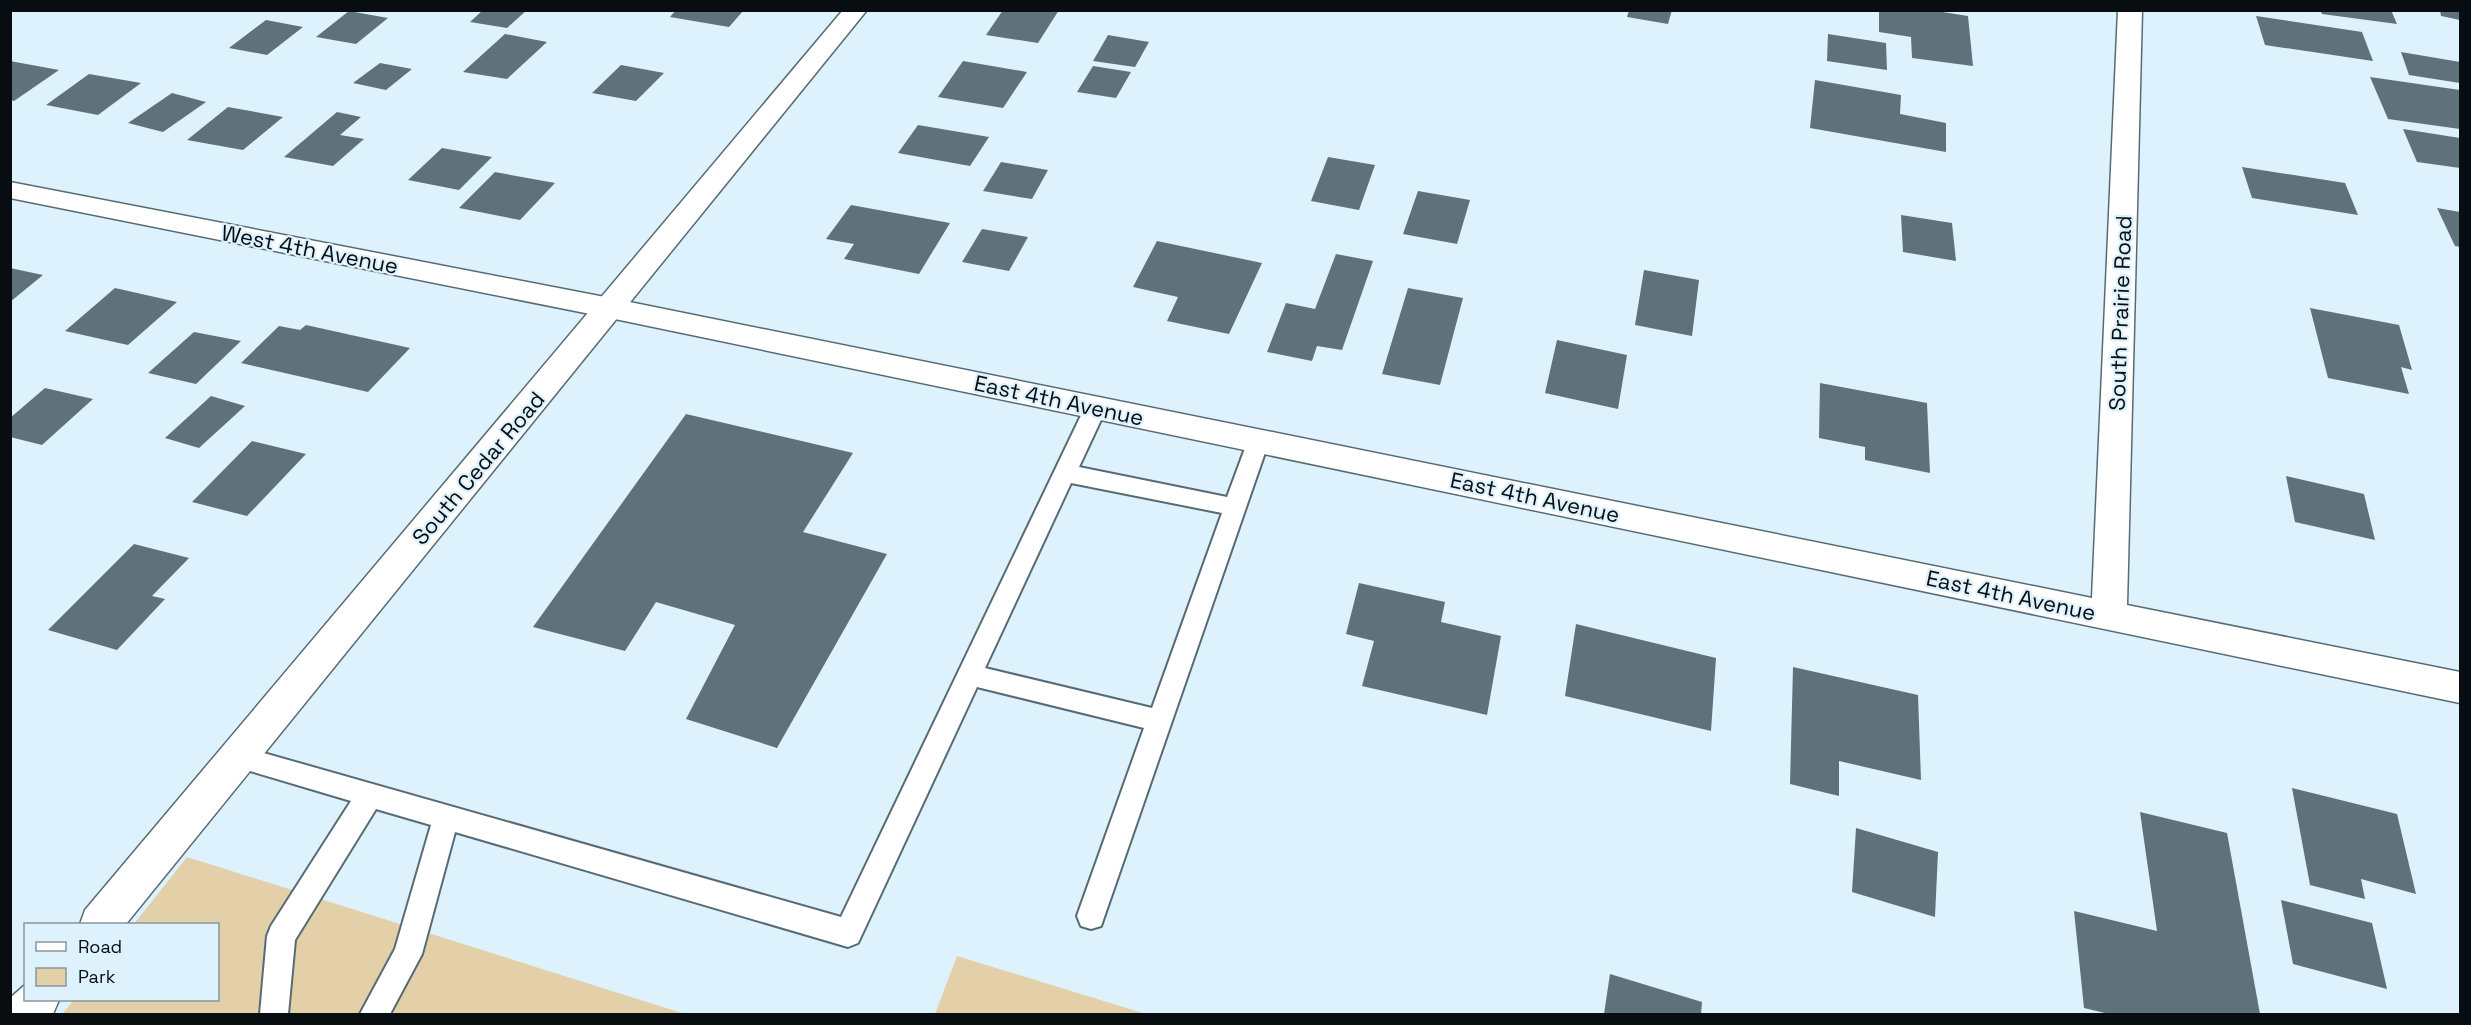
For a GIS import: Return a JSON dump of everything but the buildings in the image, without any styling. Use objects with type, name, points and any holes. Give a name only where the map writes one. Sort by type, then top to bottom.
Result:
[{"type":"street","name":"South Cedar Road","points":[[101,923],[856,10]]},
{"type":"street","name":"South Prairie Road","points":[[2109,615],[2130,10]]},
{"type":"street","name":"West 4th Avenue","points":[[10,190],[610,308]]},
{"type":"street","name":"East 4th Avenue","points":[[610,308],[2460,688]]},
{"type":"street","points":[[25,1014],[36,1001]]},
{"type":"lane","points":[[239,757],[848,933],[1096,407]]},
{"type":"lane","points":[[1091,916],[1258,441]]},
{"type":"lane","points":[[1065,473],[1235,507]]},
{"type":"lane","points":[[970,675],[1160,721]]},
{"type":"lane","points":[[274,1014],[280,936],[370,795]]},
{"type":"lane","points":[[375,1014],[408,954],[446,817]]},
{"type":"green space","points":[[187,857],[685,1014],[62,1014],[73,1001],[219,1001],[219,923],[135,923]]},
{"type":"green space","points":[[957,956],[1146,1014],[935,1014]]}]
